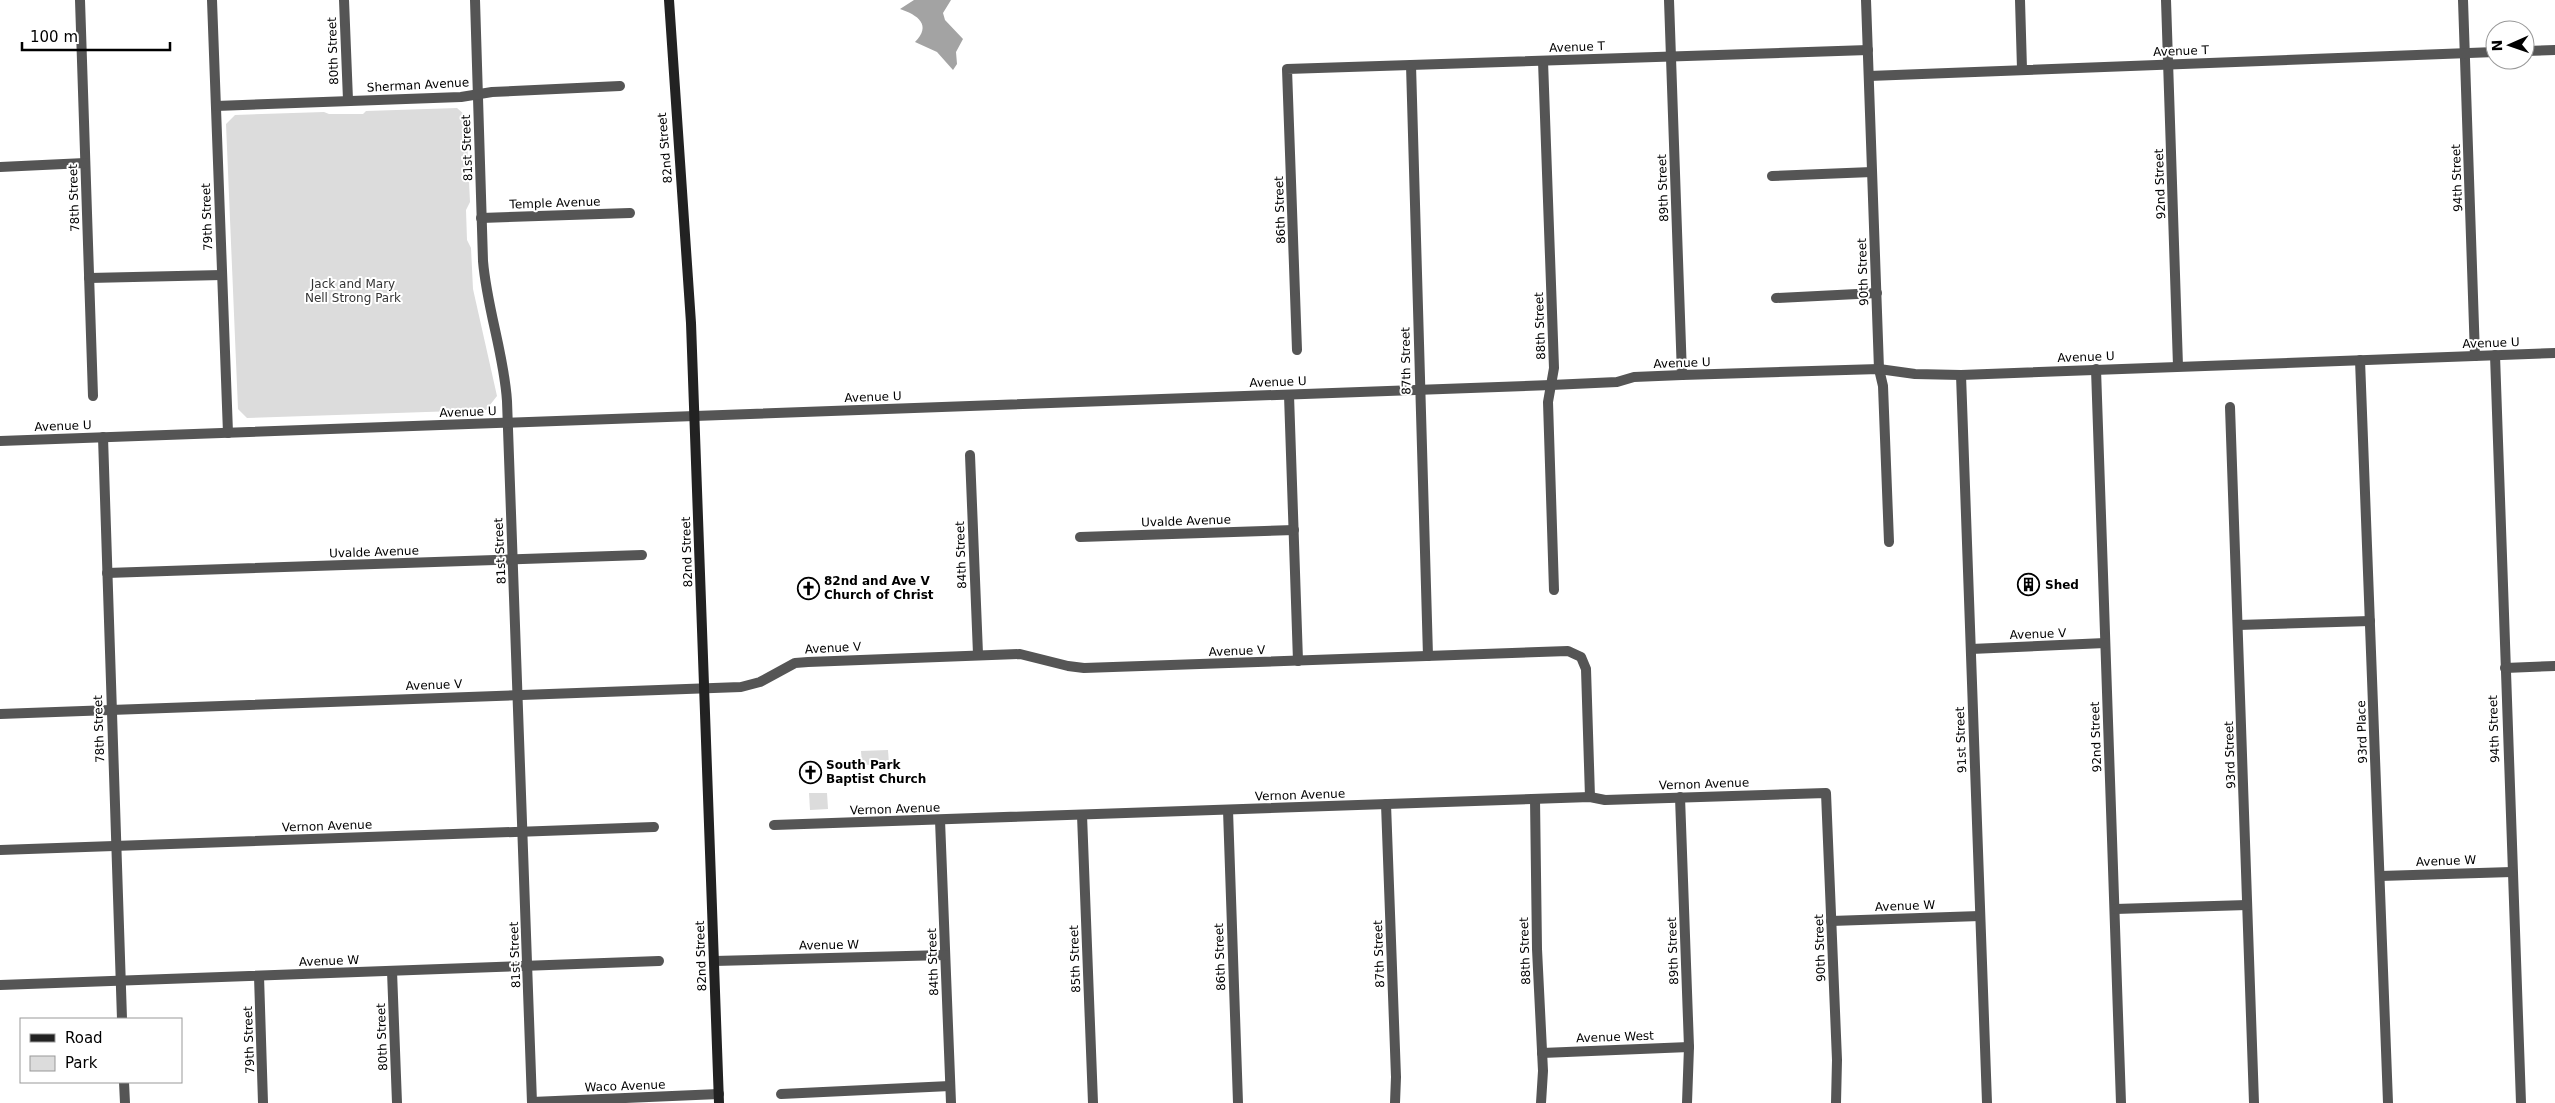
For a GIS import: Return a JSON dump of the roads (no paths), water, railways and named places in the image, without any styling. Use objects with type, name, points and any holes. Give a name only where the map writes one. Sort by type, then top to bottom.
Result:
[{"type":"main road","name":"82nd Street","points":[[669,0],[689,294],[719,1099]]},
{"type":"street","name":"78th Street","points":[[80,0],[93,396]]},
{"type":"street","name":"79th Street","points":[[212,0],[228,433]]},
{"type":"street","name":"80th Street","points":[[344,0],[348,100]]},
{"type":"street","name":"81st Street","points":[[475,0],[481,218],[485,290],[502,362],[507,402],[532,1102]]},
{"type":"street","name":"89th Street","points":[[1669,0],[1682,375]]},
{"type":"street","name":"90th Street","points":[[1866,0],[1879,369],[1883,386],[1890,542]]},
{"type":"street","points":[[2020,0],[2022,69]]},
{"type":"street","name":"92nd Street","points":[[2166,0],[2178,366]]},
{"type":"street","name":"94th Street","points":[[2463,0],[2475,356]]},
{"type":"street","name":"Avenue T","points":[[1287,69],[1868,50]]},
{"type":"street","points":[[2535,51],[2555,50]]},
{"type":"street","name":"Avenue T","points":[[1869,76],[2485,52]]},
{"type":"street","name":"88th Street","points":[[1544,61],[1554,368],[1548,402],[1554,590]]},
{"type":"street","name":"87th Street","points":[[1411,65],[1428,656]]},
{"type":"street","name":"86th Street","points":[[1287,69],[1297,350]]},
{"type":"street","name":"Sherman Avenue","points":[[216,106],[462,97],[477,94],[620,86]]},
{"type":"street","points":[[0,167],[85,163]]},
{"type":"street","points":[[1772,176],[1872,172]]},
{"type":"street","name":"Temple Avenue","points":[[481,218],[630,213]]},
{"type":"street","points":[[89,278],[222,275]]},
{"type":"street","points":[[1776,298],[1876,293]]},
{"type":"street","name":"Avenue U","points":[[0,441],[1551,385],[1617,382],[1634,377],[1682,375],[1879,369],[1915,374],[1962,375],[2555,353]]},
{"type":"street","name":"94th Street","points":[[2494,355],[2521,1103]]},
{"type":"street","name":"93rd Place","points":[[2360,360],[2388,1103]]},
{"type":"street","name":"92nd Street","points":[[2096,369],[2121,1103]]},
{"type":"street","name":"91st Street","points":[[1962,375],[1986,1103]]},
{"type":"street","points":[[1289,395],[1298,661]]},
{"type":"street","name":"93rd Street","points":[[2230,407],[2254,1103]]},
{"type":"street","name":"78th Street","points":[[103,437],[122,1018]]},
{"type":"street","name":"84th Street","points":[[970,455],[978,654]]},
{"type":"street","name":"Uvalde Avenue","points":[[1080,538],[1294,530]]},
{"type":"street","name":"Uvalde Avenue","points":[[107,573],[642,554]]},
{"type":"street","points":[[2238,625],[2370,621]]},
{"type":"street","name":"Avenue V","points":[[1971,649],[2106,643]]},
{"type":"street","name":"Avenue V","points":[[0,714],[704,689],[754,684],[795,663],[978,654],[1020,654],[1084,668],[1568,652],[1580,657],[1586,669],[1590,797]]},
{"type":"street","points":[[2505,668],[2555,666]]},
{"type":"street","name":"90th Street","points":[[1826,792],[1837,1060],[1836,1103]]},
{"type":"street","name":"Vernon Avenue","points":[[774,825],[1590,797],[1605,800],[1826,792]]},
{"type":"street","name":"89th Street","points":[[1680,798],[1689,1047],[1687,1103]]},
{"type":"street","name":"88th Street","points":[[1535,799],[1537,949],[1542,1052],[1541,1103]]},
{"type":"street","name":"87th Street","points":[[1386,804],[1396,1077],[1395,1103]]},
{"type":"street","name":"86th Street","points":[[1228,810],[1238,1103]]},
{"type":"street","name":"85th Street","points":[[1082,815],[1093,1103]]},
{"type":"street","name":"84th Street","points":[[940,820],[951,1103]]},
{"type":"street","name":"Vernon Avenue","points":[[0,850],[654,827]]},
{"type":"street","name":"Avenue W","points":[[2380,876],[2512,872]]},
{"type":"street","points":[[2115,909],[2247,905]]},
{"type":"street","name":"Avenue W","points":[[1831,921],[1980,916]]},
{"type":"street","name":"Avenue W","points":[[714,961],[945,955]]},
{"type":"street","name":"Avenue W","points":[[0,985],[659,961]]},
{"type":"street","name":"80th Street","points":[[392,971],[397,1103]]},
{"type":"street","name":"79th Street","points":[[259,976],[263,1103]]},
{"type":"street","name":"Avenue West","points":[[1542,1052],[1689,1047]]},
{"type":"street","points":[[124,1083],[125,1103]]},
{"type":"street","points":[[781,1094],[950,1086]]},
{"type":"street","name":"Waco Avenue","points":[[532,1102],[719,1099]]},
{"type":"place","name":"Shed","points":[[2029,585]]},
{"type":"place","name":"82nd and Ave V Church of Christ","points":[[808,588]]},
{"type":"place","name":"South Park Baptist Church","points":[[810,772]]},
{"type":"park label","name":"Jack and Mary Nell Strong Park","points":[[353,291]]}]
